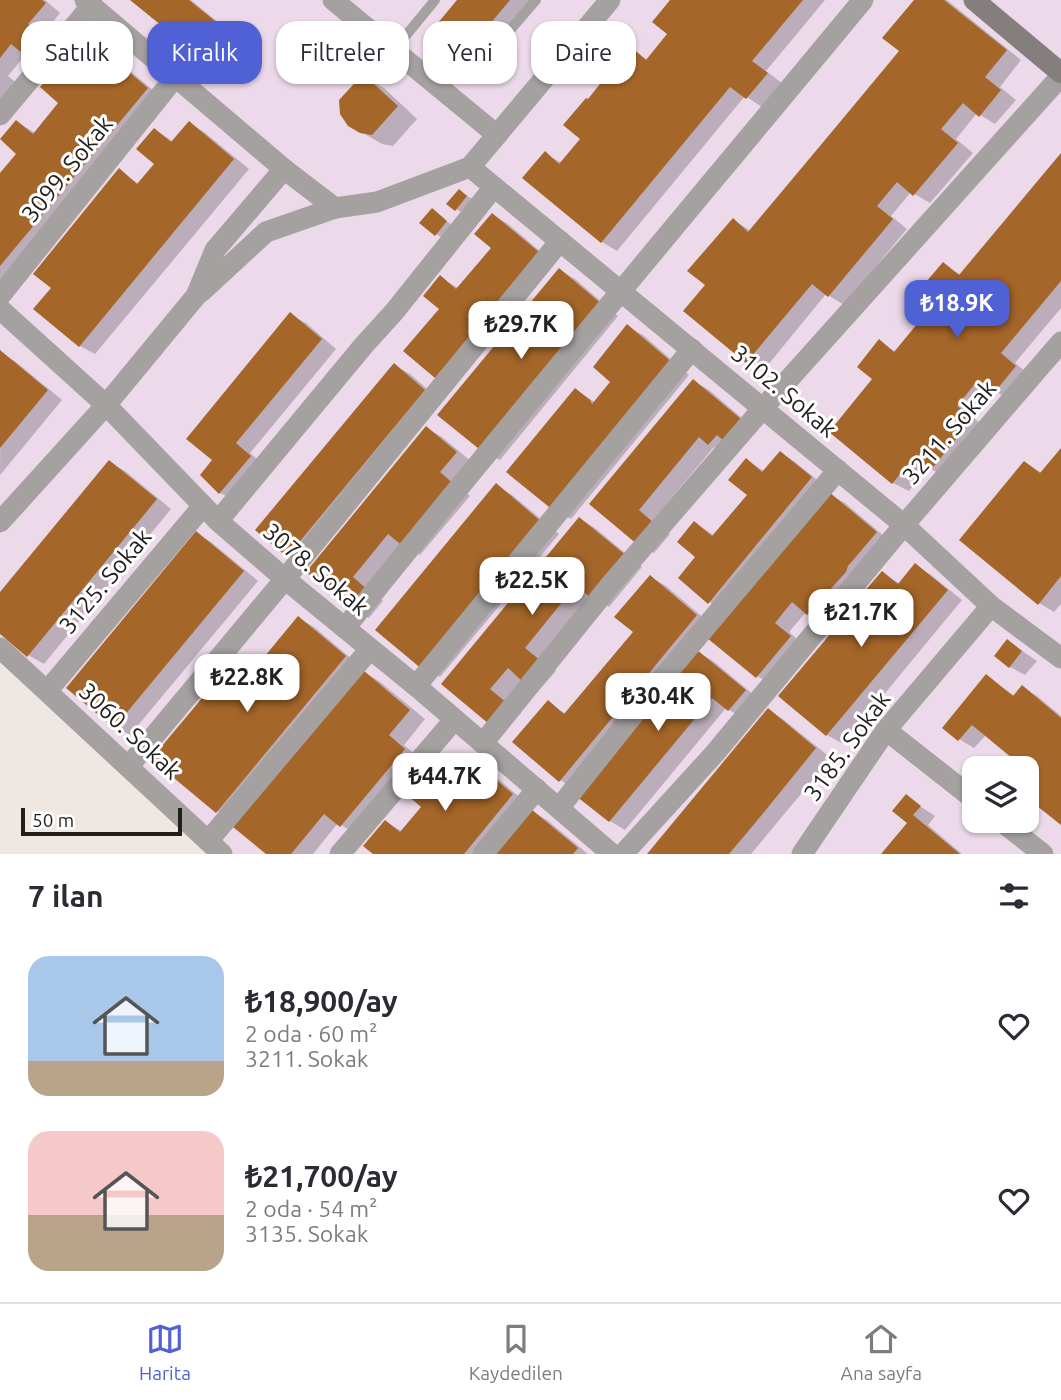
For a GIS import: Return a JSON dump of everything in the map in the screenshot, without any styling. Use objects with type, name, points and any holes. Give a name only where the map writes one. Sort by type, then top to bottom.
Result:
[{"type":"street","points":[[333,0],[359,21]]},
{"type":"street","points":[[0,522],[106,405],[196,296],[266,232],[335,208],[377,202],[470,167],[610,0]]},
{"type":"street","points":[[345,628],[508,425],[622,292],[863,0]]},
{"type":"street","points":[[483,743],[611,584],[763,408],[1061,74],[974,0]]},
{"type":"street","points":[[0,115],[89,3],[147,52]]},
{"type":"street","points":[[409,62],[497,135]]},
{"type":"street","name":"3099. Sokak","points":[[0,296],[170,84]]},
{"type":"street","points":[[185,84],[284,169],[335,208]]},
{"type":"street","name":"3102. Sokak","points":[[470,167],[904,525],[991,606],[1058,650]]},
{"type":"street","points":[[196,296],[215,250],[284,169]]},
{"type":"street","name":"3125. Sokak","points":[[48,690],[394,312],[494,187]]},
{"type":"street","points":[[129,766],[560,241]]},
{"type":"street","name":"3078. Sokak","points":[[0,309],[106,405],[210,513],[612,854]]},
{"type":"street","name":"3211. Sokak","points":[[623,854],[715,753],[904,525],[1061,342]]},
{"type":"street","points":[[415,686],[691,349]]},
{"type":"street","points":[[559,808],[661,680],[838,470]]},
{"type":"street","name":"3185. Sokak","points":[[802,854],[886,730],[991,606]]},
{"type":"street","name":"3060. Sokak","points":[[0,648],[215,848]]},
{"type":"street","points":[[215,848],[370,649]]},
{"type":"street","points":[[340,854],[454,720]]},
{"type":"street","points":[[886,730],[962,790]]},
{"type":"street","points":[[483,854],[537,789]]},
{"type":"street","points":[[1016,833],[1043,854]]},
{"type":"lane","points":[[409,32],[435,0]]},
{"type":"lane","points":[[517,22],[536,0]]},
{"type":"shaded area","points":[[0,0],[1061,0],[1061,854],[213,854],[0,656]]},
{"type":"building","points":[[0,0],[42,0],[46,3],[31,21],[21,21],[21,52],[11,44],[0,58]]},
{"type":"building","points":[[130,0],[189,0],[215,21],[156,21]]},
{"type":"building","points":[[457,0],[510,0],[492,21],[440,21]]},
{"type":"building","points":[[670,0],[803,0],[752,61],[768,73],[746,99],[730,87],[601,243],[522,178],[545,151],[559,164],[580,139],[563,125],[600,84],[636,84],[636,51],[646,60],[667,34],[652,22]]},
{"type":"building","points":[[914,0],[944,0],[1007,50],[985,77],[1001,90],[979,117],[963,103],[941,129],[958,143],[913,196],[897,182],[877,206],[893,219],[828,297],[812,284],[746,363],[683,311],[705,285],[687,271],[733,218],[748,232],[899,51],[882,38]]},
{"type":"building","points":[[133,75],[148,88],[0,266],[0,173],[16,154],[0,139],[16,120],[33,134],[58,103],[40,87],[43,84],[133,84]]},
{"type":"building","points":[[354,84],[374,84],[398,106],[372,135],[360,133],[348,126],[340,114],[339,100]]},
{"type":"building","points":[[189,121],[234,159],[79,347],[33,309],[51,288],[33,274],[119,168],[137,184],[154,164],[136,149],[154,128],[171,142]]},
{"type":"building","points":[[1061,153],[1061,281],[1001,353],[1016,366],[994,393],[978,380],[957,406],[973,418],[930,471],[914,457],[892,484],[829,432],[872,379],[857,367],[879,339],[894,352],[936,301],[921,288],[943,262],[959,275]]},
{"type":"building","points":[[459,189],[467,196],[455,211],[446,204]]},
{"type":"building","points":[[432,208],[447,221],[435,236],[419,223]]},
{"type":"building","points":[[492,213],[540,253],[435,378],[403,351],[439,309],[423,296],[440,275],[456,289],[491,248],[474,234]]},
{"type":"building","points":[[559,268],[604,306],[484,453],[437,415]]},
{"type":"building","points":[[290,312],[322,339],[236,443],[251,456],[219,494],[200,475],[212,460],[186,439]]},
{"type":"building","points":[[627,324],[675,365],[554,511],[506,472],[575,388],[592,404],[610,382],[593,367]]},
{"type":"building","points":[[0,350],[48,390],[0,448]]},
{"type":"building","points":[[394,363],[425,390],[287,557],[255,530]]},
{"type":"building","points":[[693,379],[742,420],[724,441],[717,435],[708,445],[699,437],[639,510],[655,524],[638,545],[589,504]]},
{"type":"building","points":[[426,426],[457,452],[440,472],[456,486],[404,547],[388,534],[353,577],[369,591],[353,610],[306,572]]},
{"type":"building","points":[[1061,448],[1061,576],[1038,605],[959,540],[1024,461],[1040,473]]},
{"type":"building","points":[[780,451],[812,477],[708,604],[678,578],[695,557],[677,542],[694,521],[712,536],[747,495],[728,480],[746,458],[762,472]]},
{"type":"building","points":[[109,460],[157,499],[27,657],[0,634],[0,592]]},
{"type":"building","points":[[496,483],[544,524],[423,670],[375,630]]},
{"type":"building","points":[[829,492],[877,532],[807,615],[792,602],[775,623],[791,636],[756,678],[707,638]]},
{"type":"building","points":[[579,517],[628,557],[592,599],[576,585],[525,648],[541,661],[523,682],[508,668],[490,689],[507,703],[489,724],[441,684]]},
{"type":"building","points":[[196,531],[244,571],[114,728],[66,688]]},
{"type":"building","points":[[915,563],[948,590],[826,736],[778,696],[848,613],[864,626],[881,605],[864,592],[882,571],[898,584]]},
{"type":"building","points":[[650,575],[697,615],[559,782],[512,742],[548,700],[564,714],[633,632],[614,617]]},
{"type":"building","points":[[298,616],[346,656],[216,813],[151,759],[239,654],[255,668]]},
{"type":"building","points":[[1007,639],[1022,651],[1009,668],[994,656]]},
{"type":"building","points":[[697,650],[746,690],[728,711],[712,698],[609,822],[576,796]]},
{"type":"building","points":[[363,670],[410,710],[389,735],[405,749],[340,827],[324,814],[291,854],[266,854],[233,827]]},
{"type":"building","points":[[986,674],[1013,696],[1022,685],[1061,718],[1061,825],[1039,808],[1039,756],[1009,756],[972,725],[958,741],[942,728]]},
{"type":"building","points":[[768,708],[816,748],[765,811],[729,854],[647,854]]},
{"type":"building","points":[[465,754],[513,794],[464,854],[373,854],[363,846],[385,820],[400,832],[421,807],[406,794],[428,767],[444,780]]},
{"type":"building","points":[[906,794],[921,806],[913,815],[960,854],[881,854],[907,823],[892,811]]},
{"type":"building","points":[[531,809],[578,848],[573,854],[493,854]]}]
